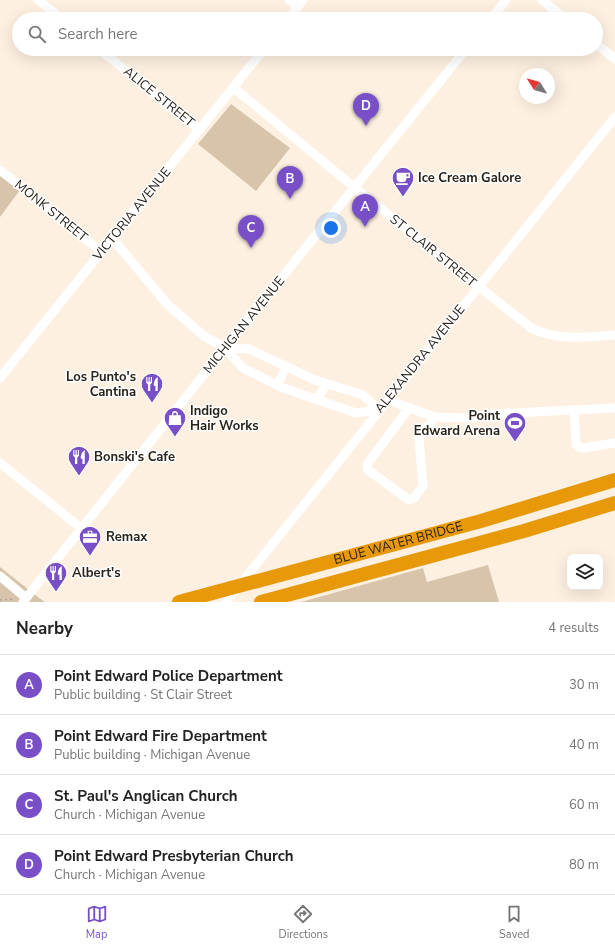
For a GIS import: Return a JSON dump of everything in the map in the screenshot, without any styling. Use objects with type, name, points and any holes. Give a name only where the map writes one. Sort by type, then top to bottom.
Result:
[{"type":"highway","name":"BLUE WATER BRIDGE","points":[[180,602],[481,521],[615,480]]},
{"type":"highway","name":"BLUE WATER BRIDGE","points":[[261,602],[524,531],[615,503]]},
{"type":"street","points":[[38,0],[53,12]]},
{"type":"street","points":[[289,0],[301,4],[294,12]]},
{"type":"street","points":[[497,12],[506,0]]},
{"type":"street","points":[[542,0],[557,12]]},
{"type":"street","points":[[603,50],[615,59]]},
{"type":"street","name":"ALICE STREET","points":[[108,56],[200,130]]},
{"type":"street","name":"VICTORIA AVENUE","points":[[1,376],[259,56]]},
{"type":"street","name":"MICHIGAN AVENUE","points":[[24,600],[460,56]]},
{"type":"street","name":"ST CLAIR STREET","points":[[234,88],[524,324],[537,331],[550,335],[566,337],[615,335]]},
{"type":"street","name":"ALEXANDRA AVENUE","points":[[226,602],[615,117]]},
{"type":"street","name":"MONK STREET","points":[[0,170],[102,252]]},
{"type":"street","points":[[112,238],[168,305],[204,336],[225,348],[243,368],[278,385],[356,413],[380,410]]},
{"type":"street","points":[[225,348],[249,349],[326,384],[362,395],[380,410]]},
{"type":"street","points":[[278,385],[286,367]]},
{"type":"street","points":[[318,400],[326,384]]},
{"type":"street","points":[[389,398],[396,403],[435,417],[468,418],[492,414],[615,408]]},
{"type":"street","points":[[409,408],[367,466],[368,470],[409,500],[414,498],[423,486],[419,439],[421,434],[435,417]]},
{"type":"street","points":[[574,410],[576,444],[579,448],[615,443]]},
{"type":"street","points":[[0,463],[81,528]]},
{"type":"street","points":[[0,576],[24,600]]},
{"type":"shaded area","points":[[231,104],[290,148],[256,191],[198,144]]},
{"type":"shaded area","points":[[0,176],[20,190],[0,217]]},
{"type":"shaded area","points":[[488,565],[499,602],[301,602],[423,568],[427,582]]},
{"type":"shaded area","points":[[0,567],[38,597],[45,602],[0,602]]},
{"type":"place","name":"Point Edward Presbyterian Church","points":[[366,126]]},
{"type":"place","name":"Ice Cream Galore","points":[[403,198]]},
{"type":"place","name":"Point Edward Fire Department","points":[[290,199]]},
{"type":"place","name":"Point Edward Police Department","points":[[365,227]]},
{"type":"place","name":"St. Paul's Anglican Church","points":[[251,248]]},
{"type":"place","name":"Los Punto's Cantina","points":[[152,404]]},
{"type":"place","name":"Indigo Hair Works","points":[[175,438]]},
{"type":"place","name":"Point Edward Arena","points":[[515,442]]},
{"type":"place","name":"Bonski's Cafe","points":[[79,476]]},
{"type":"place","name":"Remax","points":[[90,556]]},
{"type":"place","name":"Albert's","points":[[56,592]]}]
